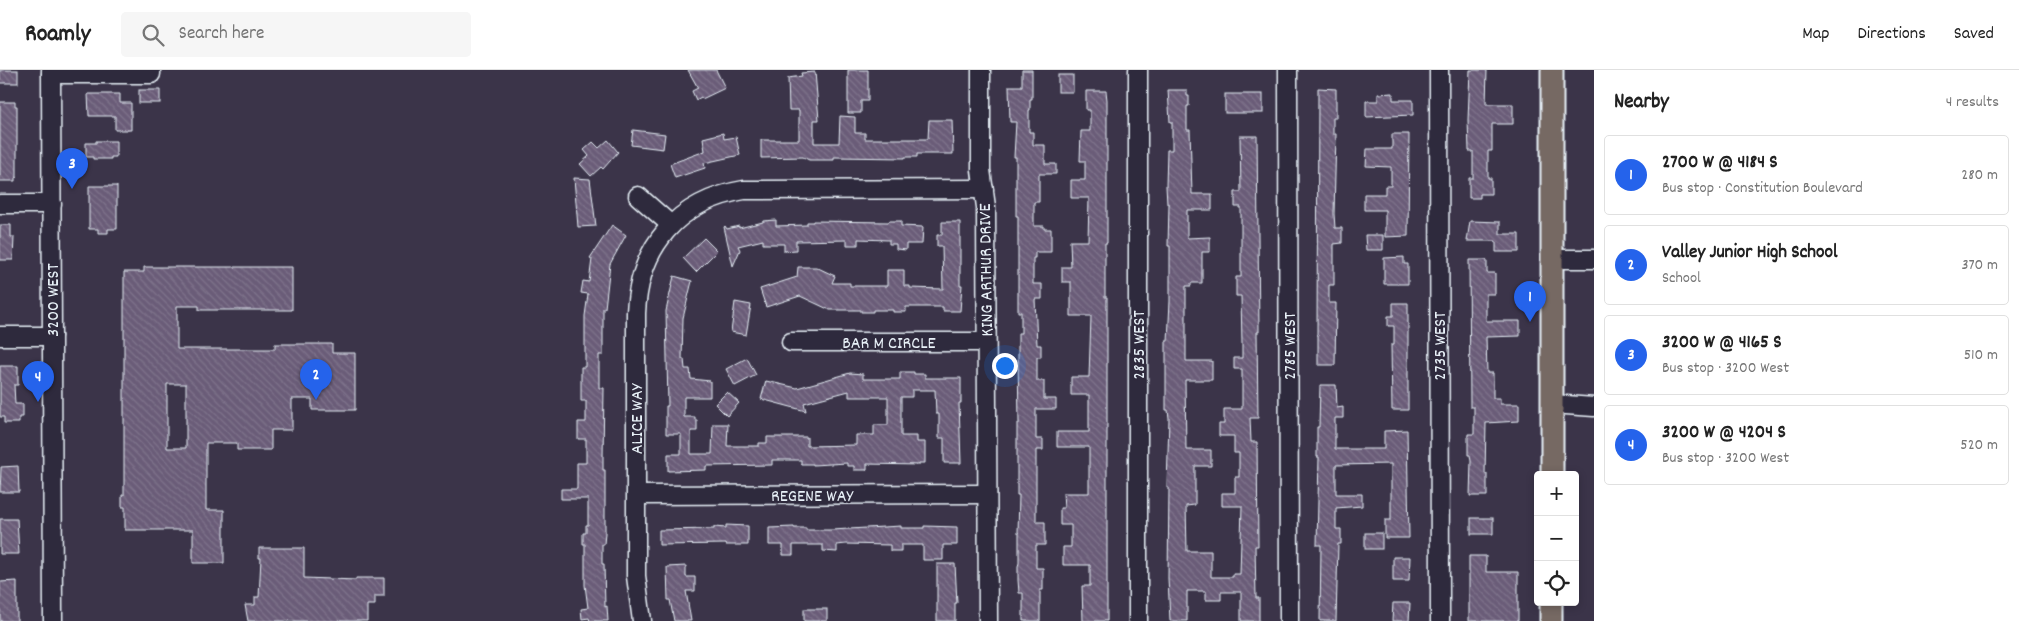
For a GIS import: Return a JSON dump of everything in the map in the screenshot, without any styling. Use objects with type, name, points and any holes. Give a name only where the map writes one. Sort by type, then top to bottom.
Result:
[{"type":"main road","points":[[1552,70],[1552,471]]},
{"type":"main road","points":[[1551,621],[1552,606]]},
{"type":"street","points":[[51,72],[151,74],[151,70]]},
{"type":"street","name":"KING ARTHUR DRIVE","points":[[981,70],[982,170],[986,207],[988,621]]},
{"type":"street","name":"2835 WEST","points":[[1138,70],[1138,621]]},
{"type":"street","name":"2785 WEST","points":[[1288,70],[1289,621]]},
{"type":"street","name":"2735 WEST","points":[[1439,70],[1440,621]]},
{"type":"street","name":"3200 WEST","points":[[51,72],[53,621]]},
{"type":"street","name":"ALICE WAY","points":[[642,621],[636,576],[636,300],[646,263],[660,237],[688,211],[705,200],[744,190],[984,189]]},
{"type":"street","points":[[638,196],[671,225]]},
{"type":"street","points":[[0,204],[52,204]]},
{"type":"street","points":[[1552,259],[1594,259]]},
{"type":"street","points":[[0,336],[52,336]]},
{"type":"street","name":"BAR M CIRCLE","points":[[791,342],[986,342]]},
{"type":"street","points":[[1552,404],[1594,407]]},
{"type":"street","name":"REGENE WAY","points":[[637,495],[987,494]]},
{"type":"building","points":[[0,70],[18,70],[18,83],[0,83]]},
{"type":"building","points":[[688,70],[716,70],[725,88],[696,100],[692,91],[698,88]]},
{"type":"building","points":[[848,70],[868,70],[868,101],[861,101],[861,113],[848,113]]},
{"type":"building","points":[[1022,70],[1032,70],[1029,132],[1033,132],[1033,145],[1045,145],[1045,164],[1056,164],[1056,174],[1039,174],[1039,202],[1034,202],[1034,226],[1044,226],[1044,229],[1051,229],[1051,252],[1035,252],[1035,258],[1033,258],[1033,284],[1042,284],[1042,299],[1035,299],[1037,345],[1041,345],[1041,357],[1037,357],[1037,381],[1044,381],[1044,399],[1056,399],[1056,409],[1036,409],[1036,439],[1043,439],[1043,450],[1036,450],[1036,522],[1045,522],[1045,545],[1036,545],[1036,568],[1043,568],[1043,590],[1040,590],[1040,621],[1023,621],[1023,593],[1019,593],[1018,580],[1018,333],[1021,333],[1021,312],[1018,312],[1018,216],[1016,216],[1016,157],[1014,157],[1016,122],[1010,122],[1009,86],[1022,86]]},
{"type":"building","points":[[1470,70],[1487,70],[1486,104],[1513,104],[1513,124],[1492,124],[1492,151],[1488,151],[1488,178],[1491,178],[1491,194],[1480,194],[1480,198],[1469,198],[1469,178],[1473,178],[1473,151],[1469,151],[1468,120]]},
{"type":"building","points":[[815,72],[819,120],[814,120],[814,143],[839,143],[840,116],[855,117],[855,133],[865,133],[865,139],[928,139],[929,120],[952,120],[953,154],[917,154],[917,157],[905,158],[834,157],[834,160],[809,160],[803,157],[761,158],[761,140],[799,140],[799,110],[789,110],[788,78],[802,76],[801,73]]},
{"type":"building","points":[[1058,75],[1073,75],[1073,92],[1058,92]]},
{"type":"building","points":[[1318,88],[1336,89],[1336,118],[1333,118],[1333,134],[1336,134],[1334,214],[1335,228],[1342,228],[1342,243],[1334,244],[1334,285],[1329,285],[1329,303],[1336,303],[1335,365],[1318,365]]},
{"type":"building","points":[[139,90],[160,90],[160,103],[139,103]]},
{"type":"building","points":[[1168,90],[1187,90],[1187,96],[1189,96],[1187,130],[1190,130],[1192,194],[1212,194],[1212,210],[1187,210],[1187,238],[1210,237],[1210,252],[1202,252],[1202,283],[1191,283],[1191,286],[1186,286],[1186,361],[1212,361],[1212,380],[1185,380],[1186,450],[1211,450],[1211,466],[1195,466],[1195,505],[1186,506],[1187,551],[1211,551],[1211,577],[1233,577],[1233,574],[1240,574],[1242,506],[1222,506],[1222,493],[1235,493],[1235,477],[1239,477],[1239,453],[1234,453],[1234,436],[1219,436],[1219,424],[1224,424],[1224,409],[1242,409],[1242,369],[1234,369],[1234,358],[1242,358],[1241,296],[1236,296],[1236,277],[1241,277],[1241,207],[1235,207],[1235,192],[1241,192],[1240,136],[1257,136],[1258,418],[1250,418],[1251,442],[1257,442],[1258,546],[1255,546],[1256,598],[1259,598],[1259,621],[1241,621],[1241,592],[1221,592],[1221,600],[1206,600],[1206,591],[1187,591],[1187,621],[1170,621],[1168,578],[1169,488],[1167,488],[1169,418],[1168,410],[1166,410],[1166,341],[1168,341],[1170,301],[1170,246],[1168,246],[1169,204],[1167,204],[1166,186],[1167,150],[1172,150],[1172,122],[1170,122]]},
{"type":"building","points":[[1086,91],[1106,91],[1107,100],[1105,297],[1107,297],[1107,621],[1083,621],[1082,586],[1090,586],[1090,565],[1063,565],[1063,547],[1071,547],[1071,525],[1060,525],[1060,508],[1064,508],[1063,493],[1089,493],[1089,447],[1057,447],[1057,432],[1089,432],[1089,395],[1071,395],[1071,377],[1089,377],[1091,316],[1071,316],[1071,282],[1062,282],[1062,267],[1071,267],[1070,241],[1088,241],[1089,198],[1071,198],[1071,180],[1085,180],[1085,161],[1080,161],[1081,131],[1090,131],[1090,110],[1086,110]]},
{"type":"building","points":[[1393,93],[1393,100],[1413,100],[1413,115],[1366,117],[1366,101],[1378,101],[1378,94]]},
{"type":"building","points":[[88,94],[120,94],[120,103],[131,103],[131,130],[115,130],[115,116],[89,116]]},
{"type":"building","points":[[1225,94],[1263,94],[1263,113],[1225,113]]},
{"type":"building","points":[[0,102],[15,102],[15,106],[17,106],[17,178],[15,178],[15,181],[0,181]]},
{"type":"building","points":[[633,130],[665,134],[663,149],[631,145]]},
{"type":"building","points":[[723,133],[724,139],[736,137],[740,155],[704,163],[705,168],[675,178],[670,164],[705,151],[703,138]]},
{"type":"building","points":[[1392,134],[1409,134],[1408,236],[1385,237],[1385,210],[1364,210],[1364,194],[1385,194],[1385,186],[1391,186],[1391,167],[1366,166],[1367,149],[1392,149]]},
{"type":"building","points":[[608,140],[618,152],[603,169],[601,167],[591,176],[580,164],[589,156],[584,150],[593,142],[599,148]]},
{"type":"building","points":[[96,141],[116,141],[116,157],[111,157],[111,159],[93,159],[93,157],[86,157],[86,143],[96,143]]},
{"type":"building","points":[[574,178],[590,179],[596,226],[578,227]]},
{"type":"building","points":[[89,186],[117,186],[117,229],[108,229],[108,233],[98,233],[98,229],[89,229]]},
{"type":"building","points":[[776,220],[776,226],[807,225],[807,222],[813,221],[901,221],[901,226],[923,227],[922,244],[906,244],[906,250],[896,249],[896,244],[889,244],[889,240],[858,239],[858,245],[847,245],[847,240],[796,241],[796,250],[784,251],[784,244],[763,244],[763,240],[738,246],[740,250],[733,266],[724,227],[727,229],[739,226],[739,228],[763,221]]},
{"type":"building","points":[[1470,221],[1500,222],[1500,234],[1519,234],[1519,252],[1496,252],[1496,241],[1467,241]]},
{"type":"building","points":[[942,222],[960,222],[960,285],[962,285],[960,311],[943,311],[943,307],[906,307],[906,312],[893,312],[893,310],[861,312],[861,310],[830,310],[800,296],[766,307],[760,289],[797,277],[798,267],[816,267],[835,276],[832,283],[850,283],[850,286],[887,286],[887,270],[904,270],[904,286],[910,286],[910,288],[943,289],[942,246],[937,246],[937,235],[942,235]]},
{"type":"building","points":[[0,225],[11,225],[11,237],[14,237],[13,260],[0,260]]},
{"type":"building","points":[[612,225],[626,235],[610,264],[605,308],[603,308],[603,355],[599,355],[599,388],[604,388],[603,470],[605,470],[605,533],[604,544],[602,544],[602,564],[604,564],[605,607],[607,606],[608,621],[590,621],[589,618],[582,619],[581,609],[588,608],[583,533],[586,533],[586,525],[588,525],[588,499],[561,499],[561,489],[577,489],[577,463],[586,463],[586,439],[578,439],[578,422],[586,422],[586,401],[581,401],[581,367],[585,367],[585,316],[588,294],[581,293],[583,281],[589,282],[592,259],[590,258]]},
{"type":"building","points":[[1365,235],[1383,235],[1383,250],[1366,250]]},
{"type":"building","points":[[704,238],[717,251],[696,272],[683,258]]},
{"type":"building","points":[[1404,257],[1404,264],[1408,264],[1408,284],[1384,284],[1384,258]]},
{"type":"building","points":[[1469,260],[1487,260],[1487,273],[1495,273],[1495,294],[1486,294],[1486,321],[1520,321],[1520,336],[1486,337],[1487,373],[1493,373],[1493,398],[1500,398],[1500,404],[1519,404],[1519,421],[1486,423],[1485,474],[1487,474],[1487,496],[1470,496],[1471,461],[1470,455],[1468,455],[1468,434],[1474,434],[1474,407],[1470,407]]},
{"type":"building","points":[[144,267],[292,267],[292,310],[199,310],[199,306],[177,306],[177,349],[275,349],[275,344],[332,344],[332,353],[355,353],[355,410],[312,410],[312,399],[292,399],[292,430],[271,430],[271,450],[237,450],[237,443],[206,443],[206,510],[224,510],[224,563],[193,563],[193,530],[125,530],[125,507],[122,507],[122,495],[124,495],[124,272],[144,272]],"holes":[[[167,384],[186,384],[186,448],[167,448]]]},
{"type":"building","points":[[674,276],[692,281],[683,318],[682,359],[684,359],[685,369],[690,369],[691,379],[710,381],[710,397],[684,397],[684,417],[695,417],[695,420],[697,420],[697,431],[691,431],[691,454],[712,454],[713,424],[728,424],[727,446],[759,446],[759,443],[767,443],[767,437],[807,437],[807,446],[856,445],[856,435],[874,435],[874,425],[888,425],[888,397],[849,397],[849,391],[804,403],[806,411],[761,399],[766,381],[797,388],[850,373],[863,374],[863,379],[900,379],[900,372],[914,372],[914,374],[925,374],[925,378],[961,378],[961,403],[959,403],[961,463],[944,463],[944,438],[939,438],[939,414],[936,414],[935,390],[912,390],[912,397],[901,397],[901,436],[917,436],[917,442],[925,442],[925,463],[919,463],[919,465],[867,464],[867,470],[854,470],[854,466],[847,466],[847,463],[813,465],[801,464],[801,460],[772,460],[772,465],[706,466],[706,470],[668,471],[668,454],[681,454],[681,434],[666,434],[666,406],[668,406],[666,311]]},
{"type":"building","points":[[735,302],[751,305],[746,335],[731,332]]},
{"type":"building","points":[[1393,303],[1408,303],[1408,410],[1392,410],[1391,345],[1394,345],[1394,326],[1388,326],[1388,316],[1393,316]]},
{"type":"building","points":[[747,358],[756,375],[735,386],[726,369]]},
{"type":"building","points":[[0,366],[18,366],[18,385],[14,385],[15,404],[23,404],[23,417],[19,417],[19,423],[4,423],[4,417],[0,417]]},
{"type":"building","points":[[1320,385],[1336,385],[1337,408],[1343,407],[1343,418],[1335,418],[1335,449],[1384,449],[1384,431],[1407,430],[1409,538],[1385,538],[1385,520],[1391,520],[1391,464],[1336,465],[1336,494],[1362,494],[1362,506],[1336,508],[1336,529],[1341,529],[1341,544],[1338,544],[1336,621],[1320,621],[1321,545],[1317,545],[1319,457],[1317,457],[1317,427],[1319,427]]},
{"type":"building","points":[[727,392],[739,403],[727,416],[715,404]]},
{"type":"building","points":[[18,466],[19,492],[0,492],[1,467]]},
{"type":"building","points":[[1471,518],[1493,518],[1493,534],[1471,534]]},
{"type":"building","points":[[0,519],[17,519],[19,554],[0,554]]},
{"type":"building","points":[[726,525],[748,526],[748,545],[659,545],[659,530],[714,529],[714,527],[726,528]]},
{"type":"building","points":[[901,526],[901,528],[924,528],[924,526],[957,527],[957,545],[943,545],[943,560],[923,560],[923,545],[901,545],[901,551],[890,551],[890,545],[846,544],[837,545],[837,552],[823,551],[823,545],[793,545],[793,555],[783,555],[783,545],[769,545],[769,528],[794,527],[806,528],[806,530],[832,530]]},
{"type":"building","points":[[1365,533],[1382,533],[1382,549],[1365,549]]},
{"type":"building","points":[[259,548],[304,548],[304,578],[356,580],[356,578],[384,578],[384,596],[375,596],[375,605],[367,605],[367,621],[248,621],[245,605],[255,605],[255,597],[259,597],[261,558],[259,558]]},
{"type":"building","points":[[1469,556],[1486,556],[1486,572],[1518,572],[1518,621],[1469,621]]},
{"type":"building","points":[[1393,557],[1410,557],[1409,581],[1393,581]]},
{"type":"building","points":[[937,564],[955,564],[957,603],[955,603],[955,621],[937,621]]},
{"type":"building","points":[[686,566],[686,577],[695,577],[695,591],[686,591],[691,621],[674,621],[670,600],[668,600],[667,567]]},
{"type":"building","points":[[17,581],[17,621],[0,621],[0,582]]},
{"type":"building","points":[[1393,603],[1410,603],[1409,621],[1392,621]]},
{"type":"building","points":[[804,609],[827,609],[827,621],[804,621]]},
{"type":"place","name":"3200 W @ 4165 S","points":[[72,189]]},
{"type":"place","name":"2700 W @ 4184 S","points":[[1530,322]]},
{"type":"place","name":"Valley Junior High School","points":[[316,400]]},
{"type":"place","name":"3200 W @ 4204 S","points":[[38,402]]}]
